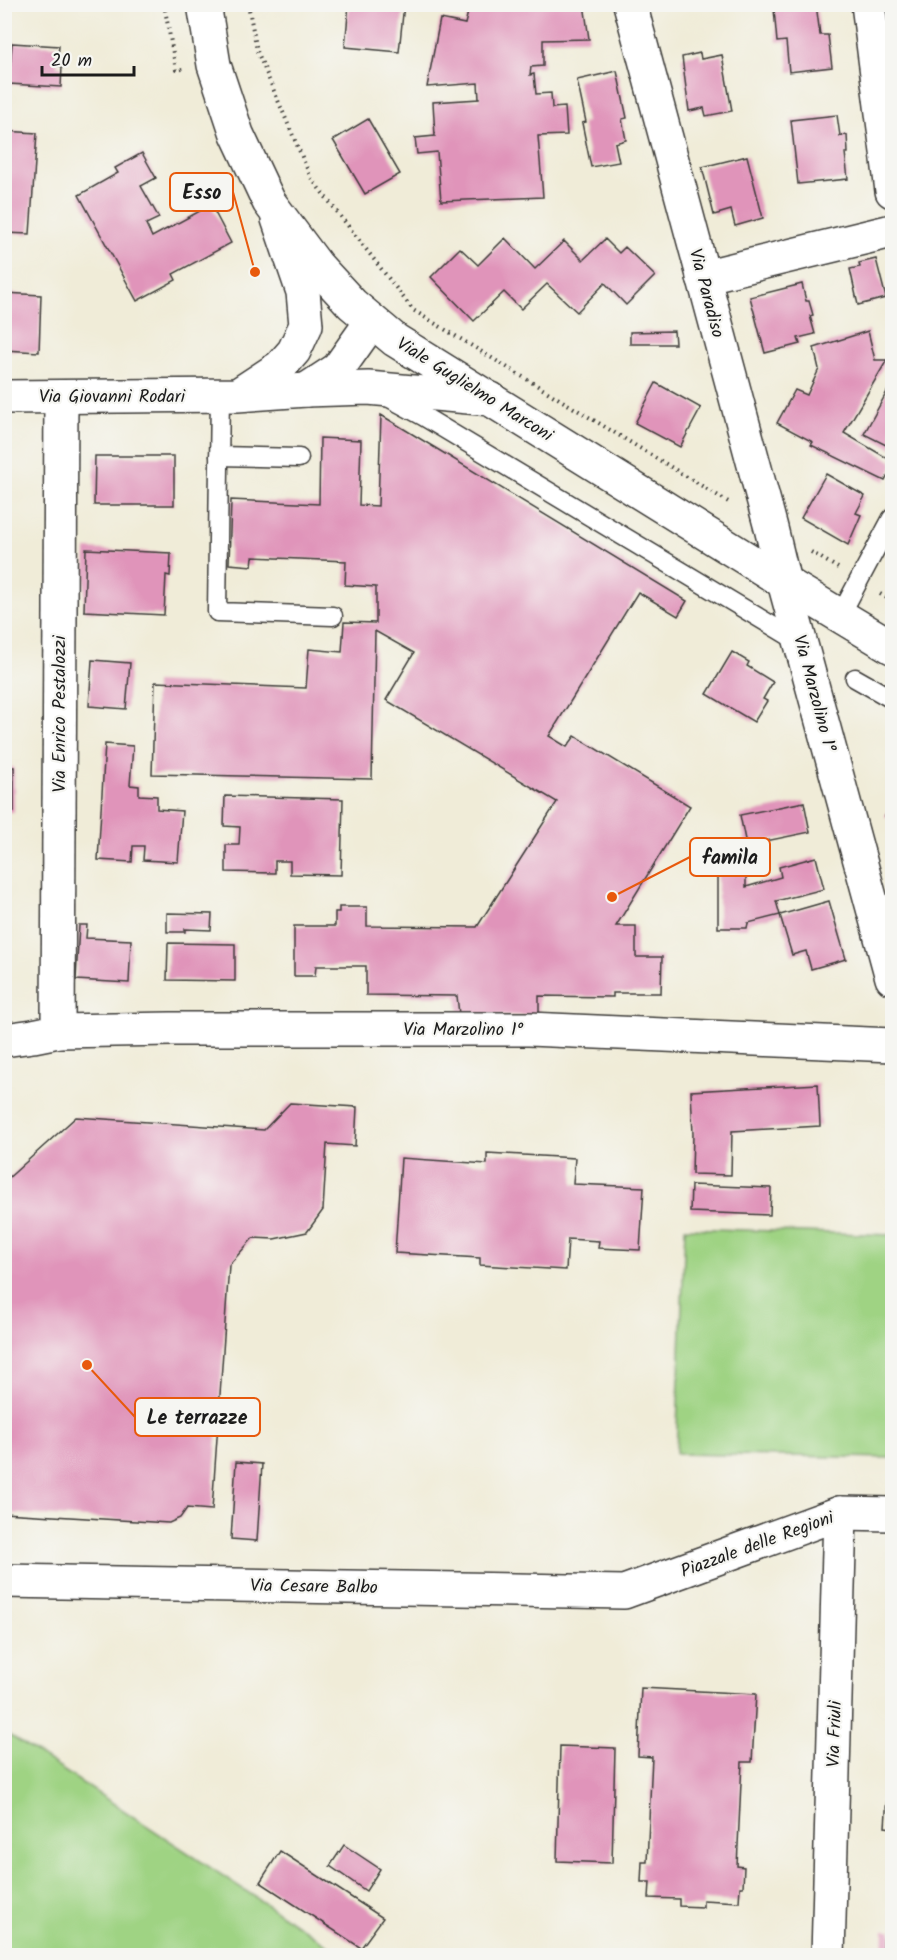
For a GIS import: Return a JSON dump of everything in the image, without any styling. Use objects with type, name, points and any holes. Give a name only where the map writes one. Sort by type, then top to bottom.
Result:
[{"type":"street","name":"Viale Guglielmo Marconi","points":[[204,4],[214,65],[237,134],[269,202],[317,266],[352,304],[395,340],[892,647]]},
{"type":"street","name":"Via Paradiso","points":[[630,4],[784,582]]},
{"type":"street","points":[[868,4],[892,191]]},
{"type":"street","points":[[228,395],[280,367],[294,351],[306,325],[303,292],[274,208]]},
{"type":"street","points":[[703,277],[892,231]]},
{"type":"street","points":[[306,390],[338,369],[372,321]]},
{"type":"street","name":"Via Giovanni Rodari","points":[[4,397],[228,395],[371,388],[491,399]]},
{"type":"street","name":"Via Enrico Pestalozzi","points":[[32,1036],[61,397]]},
{"type":"street","name":"Via Marzolino 1°","points":[[784,582],[892,978]]},
{"type":"street","name":"Via Marzolino 1°","points":[[4,1053],[32,1036],[171,1029],[529,1029],[892,1045]]},
{"type":"street","name":"Piazzale delle Regioni","points":[[624,1592],[840,1513],[892,1514]]},
{"type":"street","name":"Via Friuli","points":[[828,1956],[840,1513]]},
{"type":"street","name":"Via Cesare Balbo","points":[[4,1581],[624,1592]]},
{"type":"lane","points":[[371,388],[423,416],[802,644]]},
{"type":"lane","points":[[228,395],[219,456],[217,612],[333,616]]},
{"type":"lane","points":[[219,456],[299,458]]},
{"type":"lane","points":[[840,616],[892,518]]},
{"type":"lane","points":[[855,678],[892,699]]},
{"type":"path","points":[[248,4],[257,51],[311,178],[413,310],[730,503]]},
{"type":"path","points":[[771,528],[892,601]]},
{"type":"green space","points":[[685,1228],[892,1235],[892,1458],[676,1454]]},
{"type":"green space","points":[[5,1732],[343,1955],[5,1955]]},
{"type":"building","points":[[349,4],[404,4],[399,52],[345,47]]},
{"type":"building","points":[[470,4],[584,4],[589,39],[543,40],[543,66],[531,67],[530,75],[534,74],[536,94],[551,93],[552,108],[565,107],[567,135],[538,136],[543,197],[441,201],[437,152],[417,154],[415,138],[435,136],[433,102],[479,99],[478,83],[427,87],[440,19],[465,24]]},
{"type":"building","points":[[816,4],[820,35],[828,35],[832,67],[789,72],[786,41],[777,42],[774,9]]},
{"type":"building","points":[[12,43],[59,46],[57,66],[62,66],[61,87],[9,84]]},
{"type":"building","points":[[700,53],[701,59],[722,55],[732,111],[706,116],[704,108],[689,111],[682,57]]},
{"type":"building","points":[[617,71],[627,118],[622,119],[626,140],[615,143],[619,162],[591,167],[582,123],[586,122],[577,80]]},
{"type":"building","points":[[837,115],[840,136],[847,135],[848,153],[845,153],[848,179],[798,184],[791,120]]},
{"type":"building","points":[[368,119],[400,174],[365,194],[333,140]]},
{"type":"building","points":[[4,131],[37,133],[30,234],[4,233]]},
{"type":"building","points":[[142,153],[156,178],[141,186],[159,218],[146,224],[152,237],[211,205],[231,243],[173,274],[176,280],[137,301],[79,195],[118,173],[115,168]]},
{"type":"building","points":[[747,156],[763,218],[735,226],[731,210],[714,215],[702,167]]},
{"type":"building","points":[[505,238],[535,269],[564,241],[583,260],[605,239],[619,253],[625,247],[655,276],[626,305],[605,283],[577,312],[547,284],[521,309],[504,292],[474,321],[431,277],[460,248],[478,265]]},
{"type":"building","points":[[876,259],[886,298],[858,305],[850,269],[860,267],[859,263]]},
{"type":"building","points":[[802,284],[806,301],[809,301],[813,315],[810,316],[815,334],[798,338],[800,344],[765,353],[750,297]]},
{"type":"building","points":[[4,293],[41,295],[39,352],[4,350]]},
{"type":"building","points":[[674,331],[675,344],[630,344],[630,332]]},
{"type":"building","points":[[868,331],[875,360],[887,360],[844,433],[892,461],[892,468],[885,481],[811,445],[813,442],[777,423],[795,390],[807,395],[819,369],[814,348]]},
{"type":"building","points":[[656,383],[701,408],[680,447],[635,423]]},
{"type":"building","points":[[888,390],[892,392],[892,448],[864,434]]},
{"type":"building","points":[[381,415],[687,601],[678,616],[638,592],[549,736],[567,747],[575,736],[690,806],[616,926],[636,926],[636,957],[662,957],[661,993],[613,993],[613,997],[539,996],[539,1016],[459,1014],[457,996],[366,995],[366,966],[316,966],[315,976],[294,976],[294,926],[335,926],[335,912],[339,912],[339,907],[367,907],[367,926],[477,927],[557,802],[386,700],[414,653],[375,631],[372,779],[152,774],[155,682],[306,688],[309,649],[342,652],[344,622],[376,623],[376,587],[345,585],[346,561],[253,557],[252,566],[229,564],[231,500],[319,504],[320,438],[361,440],[359,505],[378,506]]},
{"type":"building","points":[[95,456],[174,456],[174,505],[94,505]]},
{"type":"building","points":[[826,474],[865,496],[856,513],[861,515],[848,545],[801,518]]},
{"type":"building","points":[[86,549],[171,553],[170,576],[166,575],[164,615],[84,611]]},
{"type":"building","points":[[732,652],[749,662],[747,666],[773,682],[763,699],[767,701],[754,722],[707,694]]},
{"type":"building","points":[[92,660],[130,663],[126,709],[89,706]]},
{"type":"building","points":[[105,744],[133,746],[130,785],[139,786],[139,795],[157,796],[157,809],[182,811],[178,862],[143,860],[144,846],[133,846],[132,862],[98,860]]},
{"type":"building","points":[[4,767],[14,767],[14,812],[4,812]]},
{"type":"building","points":[[225,796],[343,799],[341,875],[290,874],[290,861],[275,861],[275,873],[226,872],[226,845],[239,845],[240,827],[224,826]]},
{"type":"building","points":[[804,802],[810,832],[746,845],[740,815]]},
{"type":"building","points":[[892,804],[892,821],[885,816]]},
{"type":"building","points":[[746,847],[746,887],[781,877],[779,867],[816,857],[824,889],[776,901],[780,915],[748,923],[747,928],[718,928],[718,848]]},
{"type":"building","points":[[829,901],[846,959],[811,969],[806,951],[792,955],[780,915]]},
{"type":"building","points":[[167,913],[212,914],[211,930],[185,929],[185,932],[167,932]]},
{"type":"building","points":[[79,925],[87,925],[86,938],[131,940],[129,983],[76,980]]},
{"type":"building","points":[[168,943],[235,944],[235,981],[167,980]]},
{"type":"building","points":[[818,1084],[820,1126],[732,1131],[731,1175],[692,1174],[691,1091]]},
{"type":"building","points":[[290,1103],[357,1107],[355,1146],[327,1144],[323,1210],[307,1232],[274,1239],[253,1238],[229,1265],[212,1510],[187,1508],[180,1518],[169,1523],[4,1513],[4,1182],[76,1117],[264,1130]]},
{"type":"building","points":[[487,1153],[575,1158],[573,1184],[644,1187],[640,1250],[598,1248],[599,1241],[568,1239],[566,1270],[480,1265],[480,1258],[395,1253],[401,1158],[487,1164]]},
{"type":"building","points":[[691,1185],[771,1188],[770,1215],[690,1212]]},
{"type":"building","points":[[236,1462],[262,1464],[257,1541],[231,1539]]},
{"type":"building","points":[[889,1683],[892,1683],[892,1717],[888,1717]]},
{"type":"building","points":[[641,1688],[756,1694],[752,1762],[742,1762],[737,1866],[744,1867],[743,1887],[740,1887],[739,1902],[703,1900],[703,1907],[679,1906],[679,1899],[649,1898],[650,1882],[641,1882],[642,1862],[647,1862],[652,1757],[638,1756]]},
{"type":"building","points":[[560,1746],[615,1748],[612,1863],[557,1861]]},
{"type":"building","points":[[888,1781],[892,1782],[892,1828],[885,1827]]},
{"type":"building","points":[[344,1845],[380,1869],[366,1891],[330,1866]]},
{"type":"building","points":[[280,1851],[383,1918],[361,1948],[260,1882]]},
{"type":"building","points":[[884,1930],[892,1930],[892,1956],[883,1956]]},
{"type":"place","name":"Esso","points":[[255,272]]},
{"type":"place","name":"famila","points":[[612,897]]},
{"type":"place","name":"Le terrazze","points":[[87,1365]]}]
